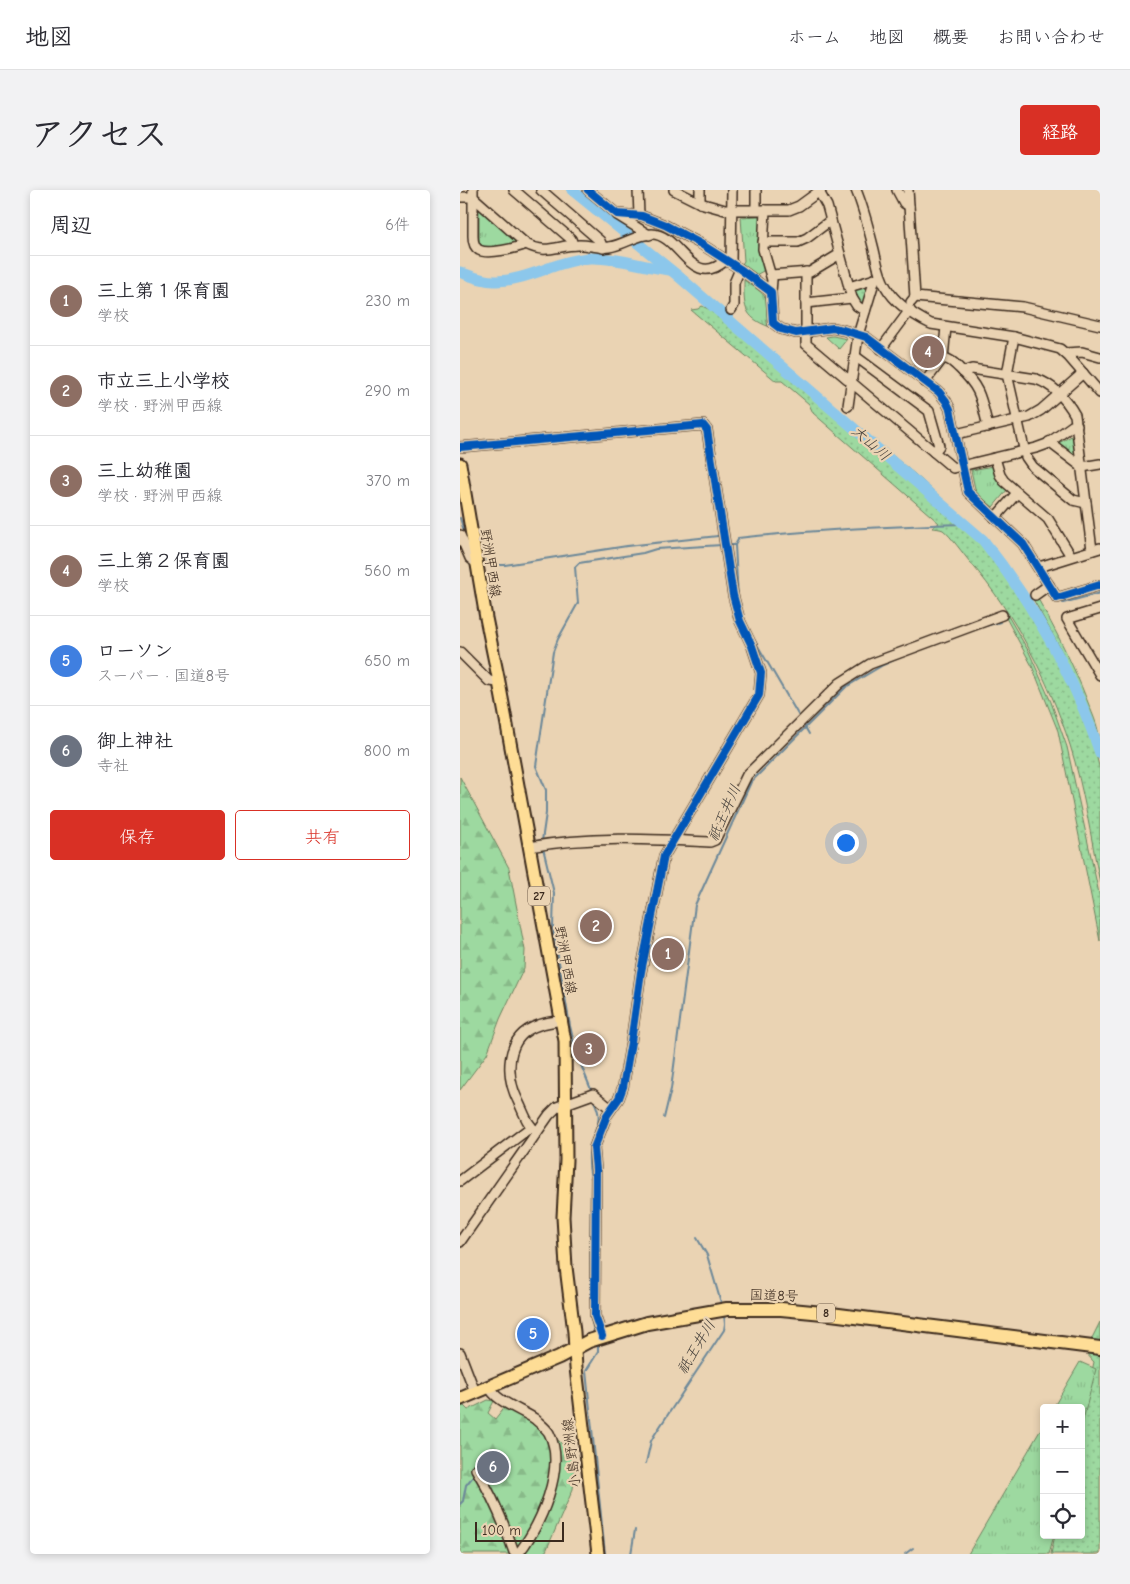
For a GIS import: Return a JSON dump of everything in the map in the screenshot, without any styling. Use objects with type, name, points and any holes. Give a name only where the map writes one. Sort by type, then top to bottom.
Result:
[{"type":"highway","name":"国道8号","points":[[460,1398],[602,1336],[646,1319],[727,1309],[781,1309],[1100,1348]]},
{"type":"main road","name":"野洲甲西線","points":[[460,464],[486,618],[565,1041],[564,1105],[566,1160],[564,1217],[566,1267],[575,1349]]},
{"type":"main road","name":"小島野洲線","points":[[575,1349],[598,1554]]},
{"type":"street","points":[[514,190],[571,239],[574,246]]},
{"type":"street","points":[[541,190],[600,241],[603,248]]},
{"type":"street","points":[[588,190],[617,214],[649,235]]},
{"type":"street","points":[[638,190],[639,215]]},
{"type":"street","points":[[674,190],[700,203],[725,210],[789,210],[799,206],[820,190],[827,206],[852,298],[857,306],[865,311]]},
{"type":"street","points":[[700,190],[700,203]]},
{"type":"street","points":[[728,261],[732,190]]},
{"type":"street","points":[[756,190],[760,210],[763,249],[772,280],[773,323],[796,333],[833,328],[866,337],[939,392],[946,401],[956,434],[968,492],[1023,544],[1057,598],[1100,585]]},
{"type":"street","points":[[856,190],[865,214],[878,277],[892,295],[908,309],[931,324],[1014,337],[1060,349],[1100,393]]},
{"type":"street","points":[[897,190],[904,204],[909,206]]},
{"type":"street","points":[[881,348],[915,297],[908,190]]},
{"type":"street","points":[[473,194],[473,236],[477,249],[489,252],[526,244]]},
{"type":"street","points":[[473,194],[526,244],[534,248],[550,250],[579,244],[603,248],[640,236],[654,234],[665,239],[699,268],[707,269],[728,261]]},
{"type":"street","points":[[460,197],[473,194]]},
{"type":"street","points":[[617,214],[639,215],[672,228],[728,261],[771,292]]},
{"type":"street","points":[[763,242],[798,242],[807,238],[831,220]]},
{"type":"street","points":[[771,275],[806,272],[820,267],[840,254]]},
{"type":"street","points":[[731,310],[734,305],[734,284],[740,269]]},
{"type":"street","points":[[806,272],[806,344],[953,468],[1036,448],[1049,442],[1072,426],[1077,425]]},
{"type":"street","points":[[849,287],[878,277]]},
{"type":"street","points":[[848,406],[858,334],[878,277]]},
{"type":"street","points":[[915,297],[1023,307],[1100,325]]},
{"type":"street","points":[[806,303],[852,298]]},
{"type":"street","points":[[925,382],[943,358],[946,327]]},
{"type":"street","points":[[1014,337],[1007,374],[1026,457],[1033,467],[1073,500],[1086,503]]},
{"type":"street","points":[[1065,353],[1082,352],[1100,356]]},
{"type":"street","points":[[855,356],[929,411],[939,446],[934,452]]},
{"type":"street","points":[[943,358],[948,359],[971,378],[978,389],[988,427]]},
{"type":"street","points":[[964,372],[972,369],[1046,382],[1060,394],[1076,415],[1086,503],[1096,549],[1039,567]]},
{"type":"street","points":[[956,434],[1029,417],[1041,410],[1083,374]]},
{"type":"street","points":[[460,447],[703,425],[707,430],[732,595],[740,622],[752,646],[760,672],[759,695],[664,856],[641,972],[623,1087],[619,1098],[607,1115],[594,1148],[596,1170],[595,1316],[602,1336]]},
{"type":"street","points":[[1049,442],[1082,466],[1100,464]]},
{"type":"street","points":[[995,458],[1000,475],[1048,519],[1072,556]]},
{"type":"street","points":[[995,518],[1017,492]]},
{"type":"street","points":[[460,535],[470,558],[476,563]]},
{"type":"street","points":[[1035,595],[1049,585]]},
{"type":"street","points":[[1099,610],[1067,619],[1100,675]]},
{"type":"street","points":[[529,847],[589,840],[710,842],[715,840],[746,775],[840,683],[870,664],[1002,615]]},
{"type":"street","points":[[460,652],[489,681],[499,682]]},
{"type":"street","points":[[534,1129],[510,1082],[509,1065],[511,1052],[517,1041],[526,1032],[538,1025],[562,1020]]},
{"type":"street","points":[[460,1181],[534,1129],[557,1106],[593,1094],[611,1109]]},
{"type":"street","points":[[460,1242],[534,1129]]},
{"type":"street","points":[[460,1353],[475,1392]]},
{"type":"street","points":[[476,1469],[506,1526],[514,1552],[517,1554],[529,1540],[541,1518],[551,1489],[553,1444],[548,1430],[535,1419],[494,1395],[489,1386]]},
{"type":"green space","points":[[479,207],[521,245],[484,249],[479,244]]},
{"type":"green space","points":[[759,216],[763,220],[765,270],[754,276],[742,264],[744,261],[741,217]]},
{"type":"green space","points":[[744,280],[766,298],[770,309],[770,327],[754,319],[746,309]]},
{"type":"green space","points":[[868,285],[869,289],[864,303],[861,305],[854,289]]},
{"type":"green space","points":[[702,306],[732,320],[917,476],[964,518],[1018,583],[1043,622],[1066,667],[1088,723],[1100,770],[1100,883],[1087,814],[1070,745],[1041,672],[1002,604],[949,536],[943,530],[932,528],[939,523],[813,413],[809,404],[782,381],[776,381],[691,310]]},
{"type":"green space","points":[[833,336],[847,339],[839,349],[826,337]]},
{"type":"green space","points":[[1075,434],[1079,460],[1057,444]]},
{"type":"green space","points":[[994,466],[1007,490],[993,507],[976,493],[971,470]]},
{"type":"green space","points":[[1037,597],[1082,687],[1096,724],[1100,748],[1084,700],[1059,646],[1033,599]]},
{"type":"green space","points":[[1005,616],[1008,616],[1029,652],[1051,702],[1067,747],[1100,898],[1100,941],[1058,731],[1032,666]]},
{"type":"green space","points":[[460,777],[509,868],[525,950],[524,968],[500,1019],[487,1054],[460,1090]]},
{"type":"green space","points":[[1100,1322],[1100,1554],[1051,1554],[1054,1539],[1085,1539],[1085,1404],[1094,1362],[1085,1352]]},
{"type":"green space","points":[[1080,1362],[1096,1369],[1085,1412],[1085,1404],[1055,1404]]},
{"type":"green space","points":[[488,1400],[494,1401],[488,1413],[495,1419],[506,1405],[551,1432],[576,1460],[573,1489],[546,1551],[541,1554],[460,1554],[460,1407],[464,1406],[468,1410]]},
{"type":"green space","points":[[1040,1431],[1040,1539],[1053,1539],[1049,1554],[968,1554]]},
{"type":"waterway","name":"大山川","points":[[572,190],[677,275],[983,540],[1019,589],[1065,668],[1090,724],[1100,753]]},
{"type":"waterway","points":[[460,272],[488,281],[509,280],[566,262],[590,258],[610,259],[670,270]]},
{"type":"waterway","points":[[460,518],[466,537]]},
{"type":"waterway","points":[[738,538],[852,529],[966,524]]},
{"type":"waterway","points":[[486,560],[495,565],[505,565],[627,546],[718,536]]},
{"type":"waterway","points":[[738,599],[735,545],[739,538]]},
{"type":"waterway","points":[[542,841],[546,813],[546,790],[536,766],[553,652],[578,603],[575,567],[579,563],[643,553],[656,549],[722,545]]},
{"type":"waterway","points":[[727,545],[735,545]]},
{"type":"waterway","name":"祇王井川","points":[[1063,603],[1100,593]]},
{"type":"waterway","points":[[741,611],[750,632]]},
{"type":"waterway","name":"祇王井川","points":[[978,628],[1000,622]]},
{"type":"waterway","points":[[752,636],[800,718]]},
{"type":"waterway","name":"祇王井川","points":[[664,1118],[671,1089],[695,905],[751,782],[846,687],[883,665],[903,656]]},
{"type":"waterway","name":"祇王井川","points":[[805,727],[809,734]]},
{"type":"waterway","points":[[543,848],[554,893],[553,927],[570,1026],[577,1055],[592,1092]]},
{"type":"waterway","points":[[593,1099],[599,1118],[590,1147],[589,1159],[591,1179],[590,1315],[595,1335]]},
{"type":"waterway","name":"祇王井川","points":[[697,1238],[707,1255],[722,1306]]},
{"type":"waterway","name":"祇王井川","points":[[646,1463],[651,1441],[655,1434],[724,1330],[724,1315]]},
{"type":"waterway","points":[[598,1344],[598,1352],[586,1371],[605,1554]]},
{"type":"waterway","points":[[480,1468],[486,1460]]},
{"type":"waterway","points":[[460,1504],[463,1501],[466,1485],[475,1474]]},
{"type":"waterway","name":"祇王井川","points":[[631,1554],[635,1530]]},
{"type":"waterway","points":[[905,1554],[913,1548]]},
{"type":"cycle path","points":[[588,190],[617,214],[642,216],[665,225],[701,244],[740,269],[771,292],[773,323],[781,329],[796,333],[833,328],[866,337],[939,392],[950,409],[968,492],[1023,544],[1057,598],[1100,585]]},
{"type":"cycle path","points":[[460,447],[703,425],[707,430],[733,595],[740,621],[752,646],[761,673],[759,695],[664,856],[641,972],[623,1087],[619,1098],[607,1115],[594,1148],[596,1170],[595,1316],[602,1336]]},
{"type":"place","name":"三上第２保育園","points":[[928,352]]},
{"type":"place","name":"市立三上小学校","points":[[596,926]]},
{"type":"place","name":"三上第１保育園","points":[[668,954]]},
{"type":"place","name":"三上幼稚園","points":[[589,1049]]},
{"type":"place","name":"ローソン","points":[[533,1334]]},
{"type":"place","name":"御上神社","points":[[493,1467]]}]
